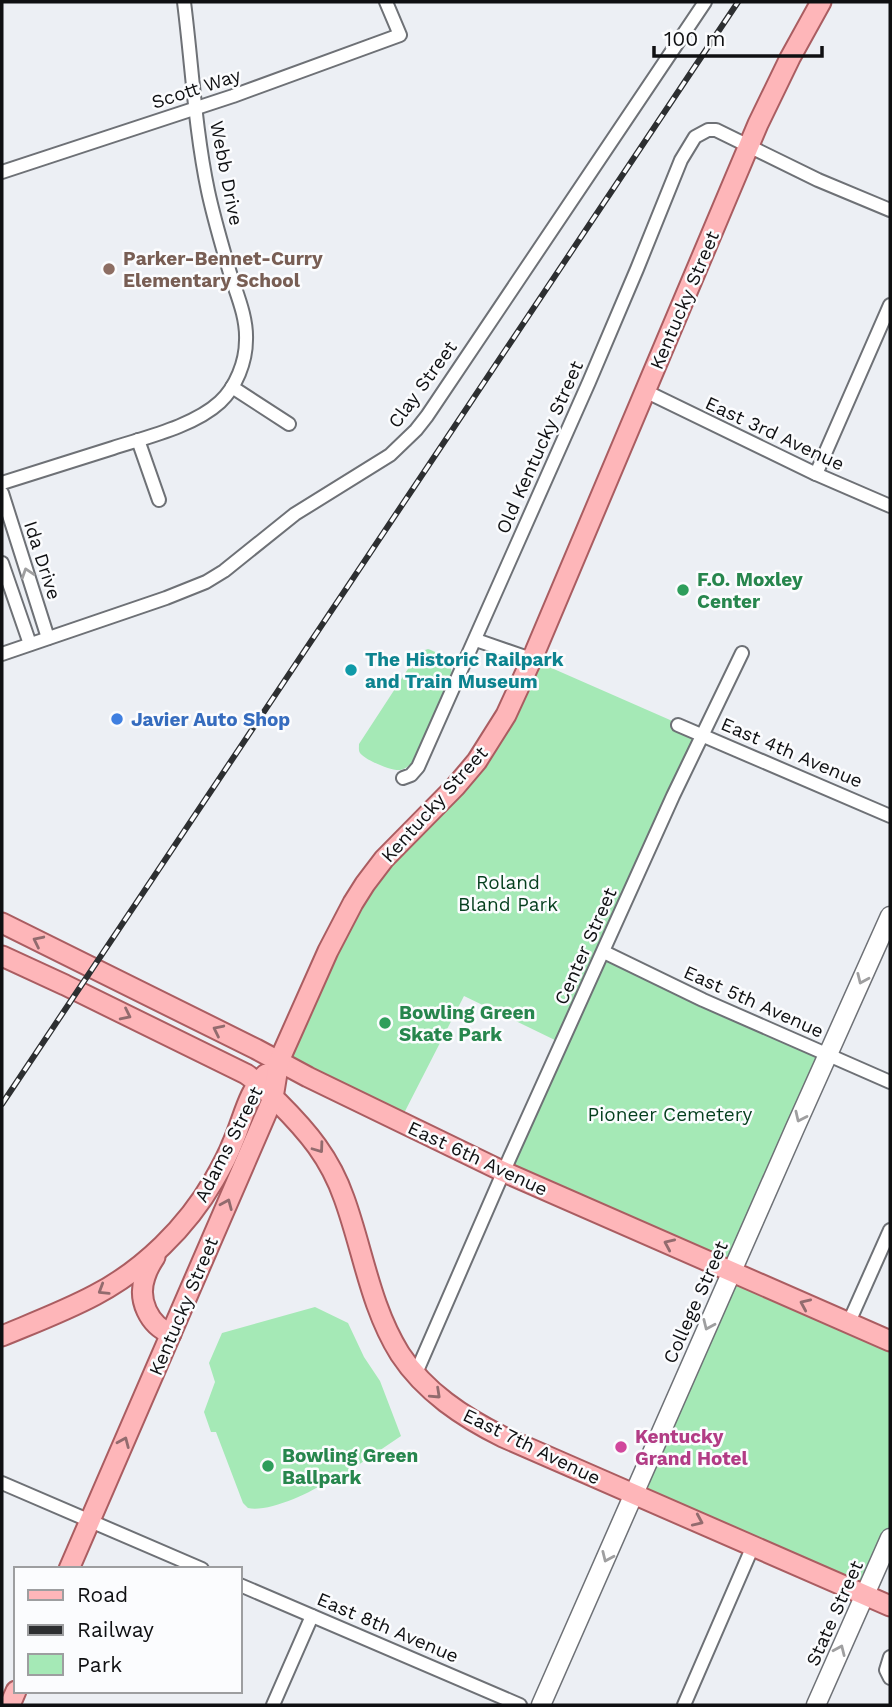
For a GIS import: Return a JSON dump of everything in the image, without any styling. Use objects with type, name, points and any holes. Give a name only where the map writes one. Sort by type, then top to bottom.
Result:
[{"type":"main road","name":"Kentucky Street","points":[[70,1567],[273,1098],[279,1061],[328,951],[357,896],[384,859],[455,787],[477,761],[506,715],[749,147],[781,77],[821,2]]},
{"type":"main road","name":"East 6th Avenue","points":[[2,923],[504,1171],[890,1340]]},
{"type":"main road","points":[[2,956],[258,1082]]},
{"type":"main road","name":"Adams Street","points":[[2,1336],[98,1294],[158,1249],[195,1208],[213,1181],[258,1082],[279,1061]]},
{"type":"main road","name":"East 7th Avenue","points":[[258,1082],[322,1151],[345,1199],[374,1300],[384,1325],[401,1355],[441,1399],[476,1423],[503,1437],[890,1606]]},
{"type":"main road","points":[[158,1249],[145,1277],[143,1298],[152,1320],[162,1330],[171,1334]]},
{"type":"street","name":"Webb Drive","points":[[2,483],[181,425],[208,411],[224,398],[243,362],[247,340],[246,327],[204,170],[184,2]]},
{"type":"street","name":"Scott Way","points":[[2,172],[269,84],[400,35],[386,2]]},
{"type":"street","name":"Clay Street","points":[[2,654],[206,582],[224,571],[295,514],[377,464],[404,443],[427,415],[705,2]]},
{"type":"street","name":"Old Kentucky Street","points":[[403,778],[411,775],[418,767],[476,640],[637,269],[681,160],[693,139],[708,130],[721,132],[749,147]]},
{"type":"street","points":[[749,147],[890,210]]},
{"type":"street","points":[[816,474],[890,305]]},
{"type":"street","points":[[232,387],[289,424]]},
{"type":"street","name":"East 3rd Avenue","points":[[645,391],[816,474],[890,506]]},
{"type":"street","points":[[138,440],[159,500]]},
{"type":"street","name":"Ida Drive","points":[[2,493],[48,638]]},
{"type":"street","name":"Ida Drive","points":[[2,562],[30,644]]},
{"type":"street","points":[[476,640],[531,659]]},
{"type":"street","name":"Center Street","points":[[416,1373],[504,1171],[702,734],[743,653]]},
{"type":"street","name":"East 4th Avenue","points":[[678,725],[890,816]]},
{"type":"street","name":"College Street","points":[[541,1705],[890,916]]},
{"type":"street","name":"East 5th Avenue","points":[[604,953],[890,1082]]},
{"type":"street","points":[[849,1322],[890,1230]]},
{"type":"street","points":[[2,1483],[197,1567]]},
{"type":"street","name":"State Street","points":[[816,1705],[890,1538]]},
{"type":"street","points":[[684,1705],[753,1546]]},
{"type":"street","name":"East 8th Avenue","points":[[242,1586],[520,1705]]},
{"type":"street","points":[[273,1705],[312,1616]]},
{"type":"street","points":[[890,1657],[886,1670],[890,1678]]},
{"type":"green space","points":[[428,649],[444,658],[452,675],[411,764],[396,770],[375,763],[361,754],[359,744],[419,652]]},
{"type":"green space","name":"Roland Bland Park","points":[[531,659],[702,734],[603,952],[829,1055],[732,1272],[502,1171],[561,1043],[464,996],[400,1121],[279,1061],[357,896],[455,787]]},
{"type":"green space","points":[[732,1272],[890,1341],[890,1538],[865,1595],[635,1495]]},
{"type":"green space","points":[[315,1307],[348,1323],[364,1357],[380,1381],[401,1436],[333,1482],[327,1481],[277,1505],[248,1508],[243,1503],[216,1432],[211,1432],[204,1412],[215,1382],[209,1363],[222,1333]]},
{"type":"railway","points":[[2,1104],[738,2]]},
{"type":"place","name":"Parker-Bennet-Curry Elementary School","points":[[109,269]]},
{"type":"place","name":"F.O. Moxley Center","points":[[683,590]]},
{"type":"place","name":"The Historic Railpark and Train Museum","points":[[351,670]]},
{"type":"place","name":"Javier Auto Shop","points":[[117,719]]},
{"type":"place","name":"Bowling Green Skate Park","points":[[385,1023]]},
{"type":"place","name":"Kentucky Grand Hotel","points":[[621,1447]]},
{"type":"place","name":"Bowling Green Ballpark","points":[[268,1466]]},
{"type":"park label","name":"Pioneer Cemetery","points":[[670,1114]]}]
